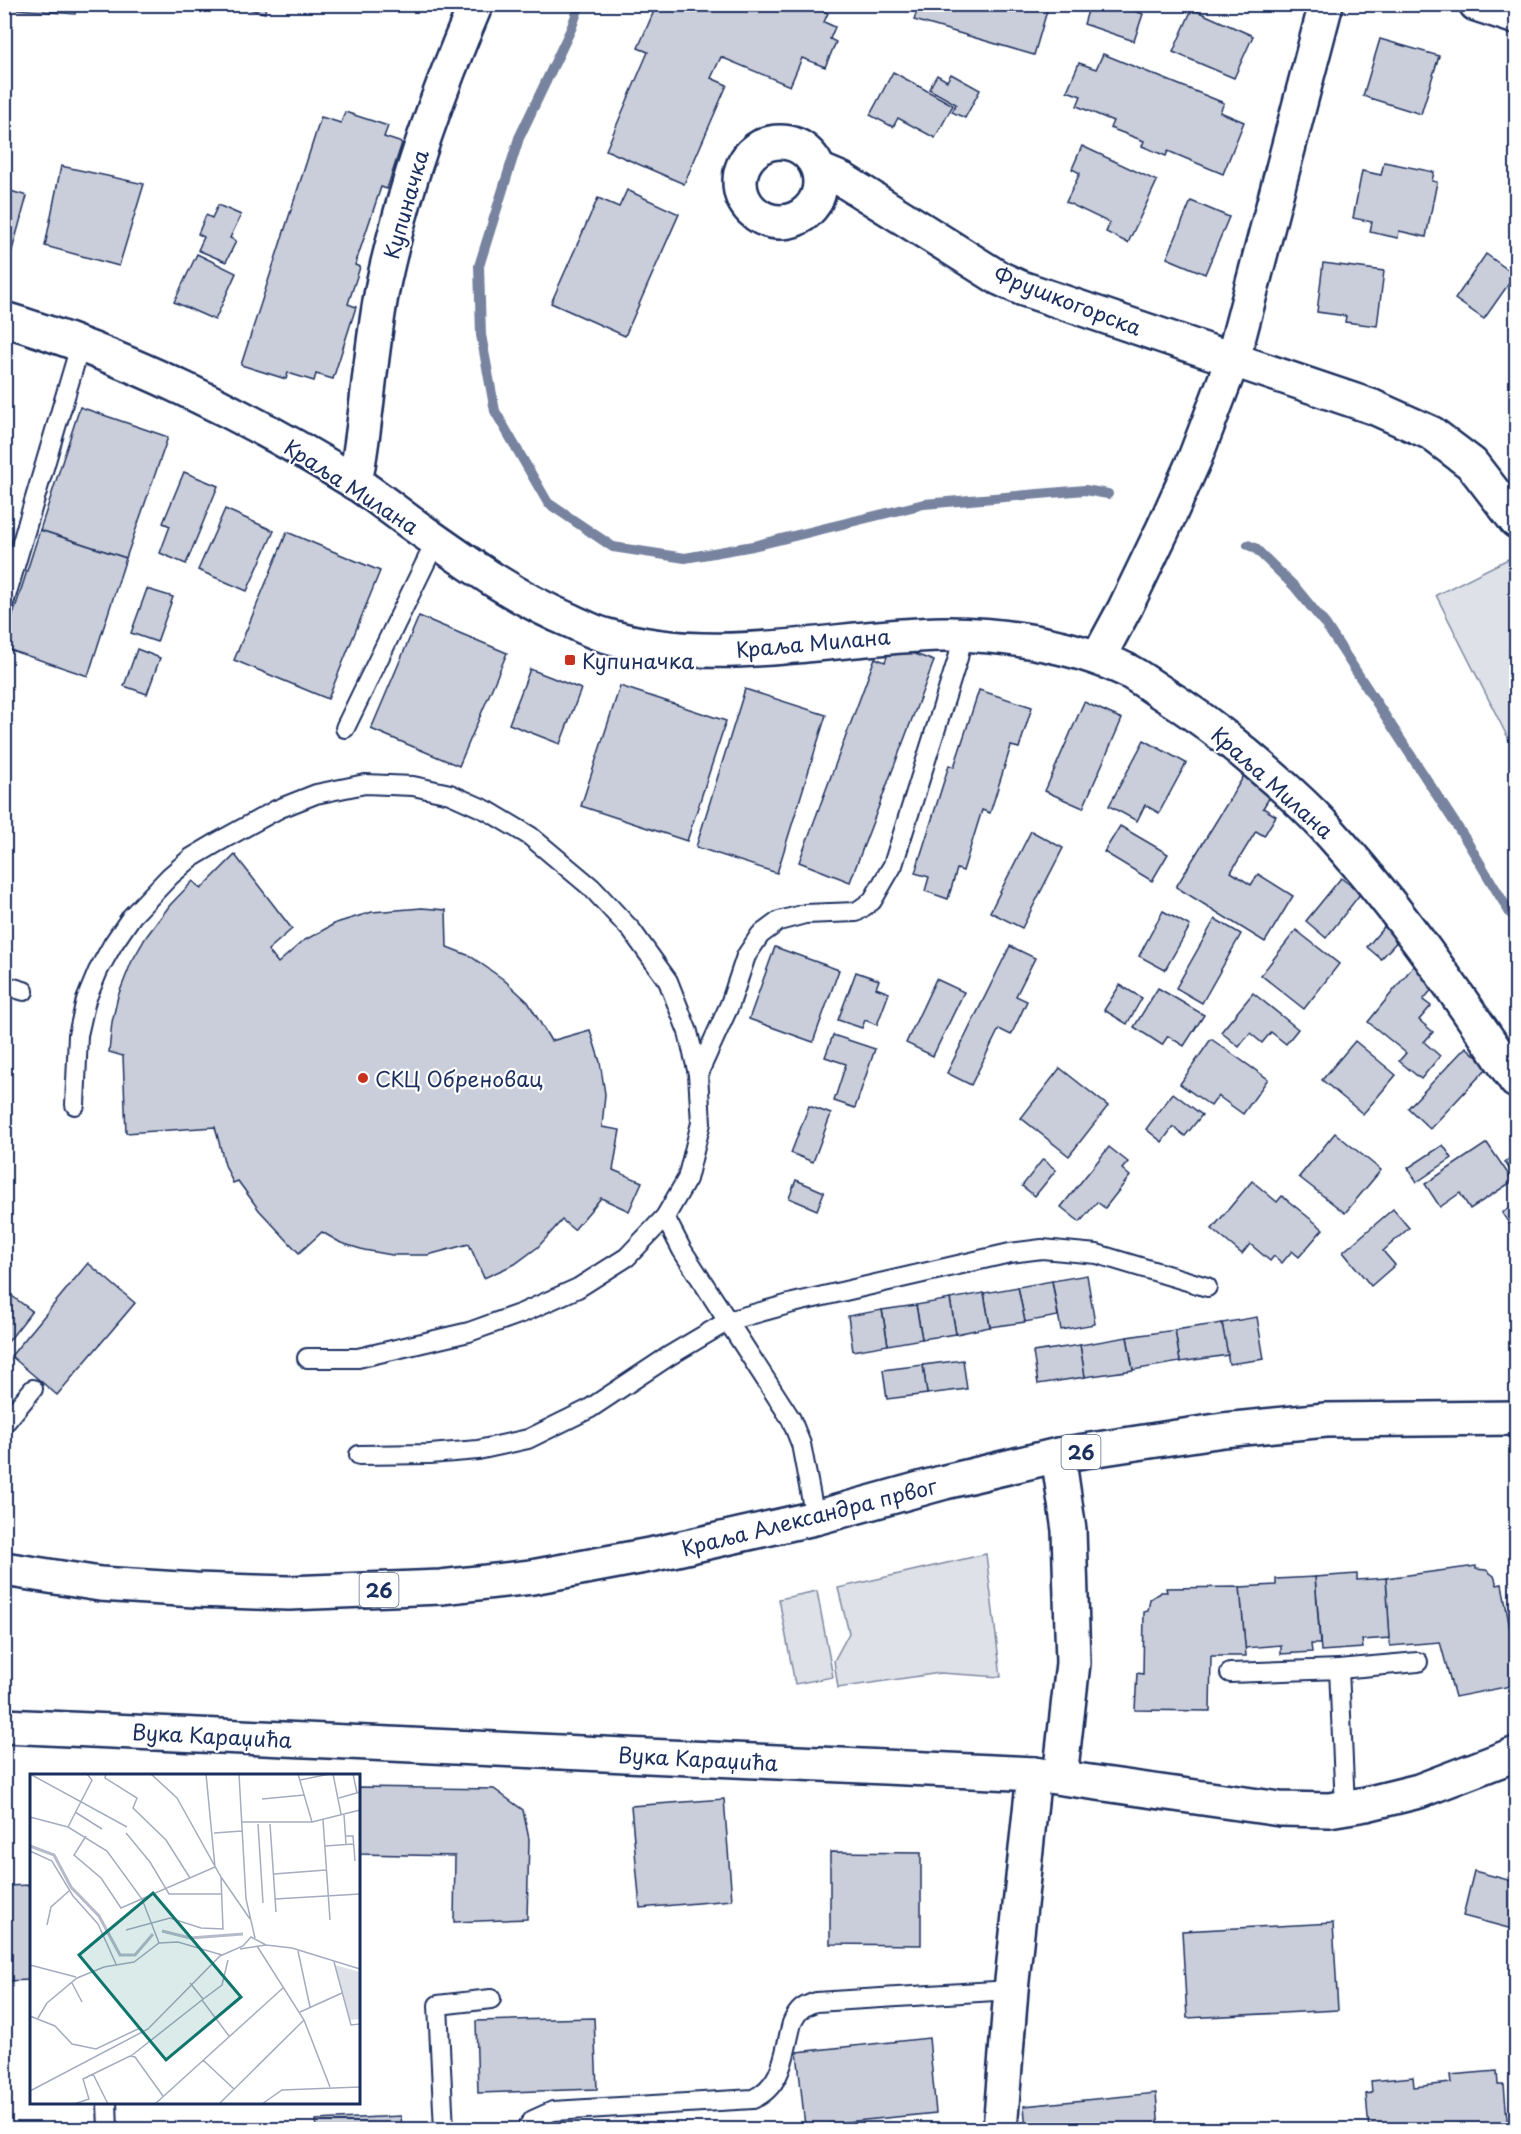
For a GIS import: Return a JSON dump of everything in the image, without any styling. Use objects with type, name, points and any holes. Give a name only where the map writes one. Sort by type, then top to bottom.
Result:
[{"type":"street","name":"Купиначка","points":[[355,483],[384,282],[392,249],[411,174],[444,81],[476,4]]},
{"type":"street","points":[[1098,658],[1164,527],[1195,458],[1233,359],[1326,4]]},
{"type":"street","points":[[1476,4],[1516,17]]},
{"type":"street","name":"Фрушкогорска","points":[[819,170],[843,180],[999,278],[1373,407],[1431,433],[1472,464],[1516,521]]},
{"type":"street","name":"Краља Милана","points":[[4,319],[42,330],[197,396],[273,435],[355,483],[476,569],[557,615],[603,635],[650,645],[702,650],[756,649],[899,635],[982,634],[1038,643],[1098,658],[1128,671],[1196,714],[1279,782],[1334,837],[1444,976],[1516,1081]]},
{"type":"street","name":"Краља Александра првог","points":[[4,1569],[100,1584],[289,1593],[441,1587],[532,1577],[655,1554],[815,1518],[945,1482],[1058,1455],[1223,1430],[1315,1421],[1516,1418]]},
{"type":"street","points":[[1000,2130],[1011,1990],[1047,1776],[1073,1663],[1069,1530],[1058,1455]]},
{"type":"street","name":"Вука Караџића","points":[[4,1726],[1047,1776],[1301,1811],[1345,1807],[1419,1791],[1516,1754]]},
{"type":"lane","points":[[4,603],[80,346]]},
{"type":"lane","points":[[345,728],[436,540]]},
{"type":"lane","points":[[698,1074],[730,1004],[746,956],[760,935],[779,921],[805,914],[856,912],[872,900],[892,865],[958,658],[963,634]]},
{"type":"lane","points":[[75,1105],[78,1035],[86,1000],[98,970],[113,944],[147,898],[191,858],[278,809],[316,794],[365,784],[412,786],[450,794],[488,811],[530,836],[592,888],[632,932],[668,981],[688,1032],[698,1074],[701,1122],[687,1179],[664,1217],[627,1257],[578,1288],[522,1313],[470,1332],[358,1358],[308,1358]]},
{"type":"lane","points":[[4,985],[24,991]]},
{"type":"lane","points":[[664,1217],[682,1250],[791,1419],[801,1444],[815,1518]]},
{"type":"lane","points":[[359,1455],[430,1454],[478,1450],[528,1439],[589,1409],[669,1356],[728,1321],[793,1303],[1010,1253],[1042,1249],[1097,1254],[1207,1287]]},
{"type":"lane","points":[[4,1424],[33,1389]]},
{"type":"lane","points":[[1230,1673],[1339,1669],[1418,1662]]},
{"type":"lane","points":[[1339,1669],[1345,1807]]},
{"type":"lane","points":[[525,2130],[533,2120],[553,2111],[753,2099],[762,2095],[777,2079],[796,2015],[801,2008],[816,2002],[1011,1990]]},
{"type":"lane","points":[[444,2130],[438,2005],[491,1999]]},
{"type":"lane","points":[[107,2104],[108,2130]]},
{"type":"shaded area","points":[[1510,558],[1516,571],[1516,754],[1436,595]]},
{"type":"shaded area","points":[[986,1554],[1001,1677],[940,1673],[838,1688],[834,1661],[849,1633],[838,1588]]},
{"type":"shaded area","points":[[817,1591],[833,1677],[795,1684],[779,1599]]},
{"type":"building","points":[[16,4],[76,4],[75,14],[15,9]]},
{"type":"building","points":[[228,4],[266,4],[265,13]]},
{"type":"building","points":[[657,4],[809,4],[828,13],[824,22],[835,27],[830,39],[836,42],[825,67],[802,58],[790,86],[721,57],[711,78],[727,85],[684,184],[606,150],[648,52],[638,48]]},
{"type":"building","points":[[919,4],[1049,4],[1034,55],[914,20]]},
{"type":"building","points":[[1090,4],[1115,4],[1143,14],[1134,41],[1084,24]]},
{"type":"building","points":[[1192,9],[1253,36],[1234,78],[1173,52]]},
{"type":"building","points":[[1380,39],[1439,56],[1421,114],[1363,96]]},
{"type":"building","points":[[1103,54],[1224,103],[1220,112],[1244,122],[1223,174],[1168,151],[1166,156],[1142,146],[1144,141],[1110,128],[1113,121],[1077,106],[1081,96],[1067,91],[1079,63],[1096,69]]},
{"type":"building","points":[[893,72],[953,105],[935,138],[898,118],[893,127],[870,115]]},
{"type":"building","points":[[951,74],[980,90],[965,118],[952,112],[956,104],[929,89],[937,75],[947,81]]},
{"type":"building","points":[[345,112],[388,126],[384,137],[402,143],[387,189],[381,187],[355,265],[360,267],[348,304],[356,307],[333,379],[316,374],[314,381],[288,373],[286,379],[241,365],[321,117],[341,123]]},
{"type":"building","points":[[1082,146],[1157,181],[1128,243],[1106,232],[1110,223],[1066,202],[1080,173],[1072,169]]},
{"type":"building","points":[[1384,162],[1434,172],[1432,181],[1437,182],[1426,237],[1399,231],[1398,238],[1370,232],[1372,222],[1353,218],[1362,171],[1381,175]]},
{"type":"building","points":[[61,166],[144,184],[119,266],[45,246]]},
{"type":"building","points":[[4,189],[27,196],[11,254],[4,252]]},
{"type":"building","points":[[627,190],[679,214],[625,336],[551,303],[598,198],[619,207]]},
{"type":"building","points":[[1191,201],[1229,217],[1205,274],[1167,258]]},
{"type":"building","points":[[218,205],[241,215],[230,238],[236,241],[226,262],[198,250],[204,237],[198,234],[206,215],[212,218]]},
{"type":"building","points":[[197,254],[236,273],[215,320],[174,302]]},
{"type":"building","points":[[1486,254],[1515,275],[1484,319],[1455,299]]},
{"type":"building","points":[[1323,263],[1384,271],[1377,326],[1345,322],[1346,316],[1317,312]]},
{"type":"building","points":[[80,407],[168,437],[126,558],[40,530]]},
{"type":"building","points":[[184,472],[218,486],[186,564],[160,553],[170,526],[163,523]]},
{"type":"building","points":[[225,509],[274,531],[247,591],[198,570]]},
{"type":"building","points":[[40,530],[126,558],[88,676],[4,648]]},
{"type":"building","points":[[287,532],[380,571],[328,699],[234,660]]},
{"type":"building","points":[[147,589],[173,597],[157,642],[131,633]]},
{"type":"building","points":[[419,616],[507,653],[459,766],[371,729]]},
{"type":"building","points":[[891,645],[934,661],[850,882],[799,862],[875,658],[885,662]]},
{"type":"building","points":[[137,649],[160,658],[147,694],[124,686]]},
{"type":"building","points":[[530,669],[581,689],[560,744],[509,724]]},
{"type":"building","points":[[620,686],[726,721],[687,841],[581,806]]},
{"type":"building","points":[[745,689],[826,715],[777,873],[696,847]]},
{"type":"building","points":[[979,690],[1032,707],[1019,748],[1011,746],[990,813],[982,810],[963,871],[957,869],[948,899],[925,891],[929,877],[915,873],[949,765],[954,767]]},
{"type":"building","points":[[1084,702],[1122,719],[1083,808],[1045,791]]},
{"type":"building","points":[[1144,740],[1186,763],[1159,813],[1145,805],[1137,821],[1109,806]]},
{"type":"building","points":[[1245,774],[1273,792],[1263,808],[1276,816],[1264,836],[1256,831],[1231,872],[1251,885],[1258,874],[1293,896],[1265,942],[1176,887]]},
{"type":"building","points":[[1120,826],[1168,854],[1152,881],[1104,852]]},
{"type":"building","points":[[1031,831],[1063,848],[1022,928],[990,912]]},
{"type":"building","name":"СКЦ Обреновац","points":[[235,855],[292,929],[268,950],[278,963],[303,941],[336,923],[372,912],[422,908],[446,910],[447,947],[470,956],[503,979],[528,1002],[551,1041],[590,1030],[600,1062],[605,1094],[602,1127],[620,1130],[613,1170],[642,1182],[629,1211],[601,1198],[574,1230],[562,1220],[538,1247],[515,1264],[484,1278],[469,1244],[428,1255],[392,1255],[341,1243],[322,1232],[299,1253],[259,1210],[238,1181],[233,1183],[225,1165],[215,1127],[126,1133],[123,1056],[109,1052],[118,996],[131,963],[146,937],[170,905],[193,881],[201,889]]},
{"type":"building","points":[[1341,878],[1361,893],[1326,938],[1306,921]]},
{"type":"building","points":[[1163,911],[1190,926],[1165,970],[1139,956]]},
{"type":"building","points":[[1215,919],[1241,934],[1202,1003],[1176,988]]},
{"type":"building","points":[[1388,922],[1403,935],[1381,959],[1367,947]]},
{"type":"building","points":[[1296,930],[1339,964],[1304,1009],[1261,975]]},
{"type":"building","points":[[1010,946],[1035,958],[1016,996],[1027,1001],[1011,1035],[999,1029],[971,1085],[947,1073]]},
{"type":"building","points":[[775,947],[839,970],[813,1042],[749,1019]]},
{"type":"building","points":[[1415,964],[1438,982],[1423,1000],[1431,1006],[1419,1020],[1433,1032],[1424,1042],[1440,1056],[1421,1079],[1399,1061],[1406,1053],[1368,1022]]},
{"type":"building","points":[[856,972],[879,980],[876,988],[889,993],[877,1025],[865,1020],[862,1028],[838,1020]]},
{"type":"building","points":[[936,979],[964,992],[933,1056],[906,1043]]},
{"type":"building","points":[[1120,985],[1142,998],[1127,1024],[1104,1010]]},
{"type":"building","points":[[1158,988],[1204,1015],[1184,1046],[1168,1036],[1162,1045],[1134,1027]]},
{"type":"building","points":[[1253,993],[1298,1029],[1286,1044],[1271,1032],[1262,1043],[1250,1033],[1239,1047],[1221,1032]]},
{"type":"building","points":[[833,1035],[875,1049],[855,1108],[834,1101],[846,1064],[825,1057]]},
{"type":"building","points":[[1211,1039],[1268,1079],[1243,1114],[1218,1096],[1211,1106],[1180,1084]]},
{"type":"building","points":[[1355,1041],[1396,1075],[1363,1114],[1322,1080]]},
{"type":"building","points":[[1466,1047],[1488,1067],[1430,1129],[1408,1108]]},
{"type":"building","points":[[1060,1068],[1108,1106],[1069,1156],[1021,1118]]},
{"type":"building","points":[[1173,1093],[1202,1115],[1185,1136],[1173,1127],[1162,1142],[1146,1129]]},
{"type":"building","points":[[809,1106],[831,1114],[813,1162],[791,1153]]},
{"type":"building","points":[[1335,1133],[1381,1170],[1345,1213],[1299,1177]]},
{"type":"building","points":[[1487,1143],[1513,1181],[1470,1209],[1460,1193],[1440,1207],[1425,1184]]},
{"type":"building","points":[[1443,1145],[1452,1158],[1417,1182],[1408,1168]]},
{"type":"building","points":[[1109,1147],[1128,1162],[1122,1169],[1130,1176],[1105,1208],[1097,1202],[1080,1222],[1061,1207]]},
{"type":"building","points":[[1516,1154],[1516,1180],[1505,1162]]},
{"type":"building","points":[[1043,1159],[1056,1170],[1035,1196],[1022,1186]]},
{"type":"building","points":[[796,1180],[824,1192],[817,1210],[789,1198]]},
{"type":"building","points":[[1252,1181],[1277,1202],[1282,1196],[1323,1229],[1299,1257],[1292,1251],[1282,1263],[1274,1256],[1270,1261],[1250,1244],[1242,1254],[1212,1229]]},
{"type":"building","points":[[1516,1203],[1516,1234],[1502,1213]]},
{"type":"building","points":[[1393,1209],[1409,1228],[1383,1251],[1395,1265],[1371,1286],[1343,1252]]},
{"type":"building","points":[[88,1263],[135,1303],[57,1395],[11,1356]]},
{"type":"building","points":[[1087,1275],[1095,1324],[1061,1330],[1052,1281]]},
{"type":"building","points":[[1052,1281],[1058,1316],[1025,1322],[1018,1287]]},
{"type":"building","points":[[1018,1287],[1025,1322],[990,1327],[984,1293]]},
{"type":"building","points":[[4,1290],[32,1311],[4,1347]]},
{"type":"building","points":[[984,1293],[990,1327],[956,1334],[950,1299]]},
{"type":"building","points":[[950,1299],[956,1334],[922,1339],[916,1305]]},
{"type":"building","points":[[916,1305],[922,1339],[888,1345],[882,1310]]},
{"type":"building","points":[[882,1310],[888,1345],[853,1351],[848,1316]]},
{"type":"building","points":[[1257,1317],[1264,1359],[1229,1364],[1222,1323]]},
{"type":"building","points":[[1222,1323],[1228,1355],[1180,1362],[1175,1330]]},
{"type":"building","points":[[1175,1330],[1180,1362],[1133,1370],[1127,1337]]},
{"type":"building","points":[[1127,1337],[1133,1370],[1085,1377],[1080,1345]]},
{"type":"building","points":[[1080,1345],[1085,1377],[1038,1384],[1033,1352]]},
{"type":"building","points":[[963,1360],[967,1389],[927,1394],[923,1365]]},
{"type":"building","points":[[923,1365],[927,1394],[887,1399],[883,1370]]},
{"type":"building","points":[[1476,1566],[1476,1569],[1486,1570],[1494,1576],[1497,1585],[1502,1584],[1513,1646],[1516,1646],[1516,1685],[1455,1697],[1440,1642],[1390,1646],[1386,1578]]},
{"type":"building","points":[[1357,1574],[1357,1580],[1386,1578],[1390,1638],[1362,1640],[1363,1648],[1321,1651],[1315,1577]]},
{"type":"building","points":[[1315,1577],[1320,1644],[1311,1644],[1312,1652],[1281,1654],[1281,1645],[1245,1648],[1240,1587],[1276,1585],[1276,1579]]},
{"type":"building","points":[[1240,1587],[1246,1656],[1211,1656],[1210,1711],[1135,1710],[1137,1673],[1143,1674],[1144,1612],[1148,1611],[1150,1599],[1161,1592],[1167,1592],[1166,1588]]},
{"type":"building","points":[[360,1787],[494,1789],[523,1810],[529,1839],[527,1919],[454,1922],[455,1856],[360,1854]]},
{"type":"building","points":[[724,1799],[732,1900],[640,1908],[631,1806]]},
{"type":"building","points":[[830,1852],[921,1853],[921,1945],[830,1944]]},
{"type":"building","points":[[1474,1871],[1516,1882],[1516,1930],[1463,1916]]},
{"type":"building","points":[[30,1885],[30,1980],[4,1981],[4,1886]]},
{"type":"building","points":[[1333,1923],[1338,2010],[1187,2018],[1182,1931]]},
{"type":"building","points":[[594,2018],[597,2089],[478,2093],[476,2021]]},
{"type":"building","points":[[929,2038],[936,2113],[805,2126],[797,2052]]},
{"type":"building","points":[[1497,2071],[1498,2085],[1504,2085],[1508,2130],[1369,2130],[1366,2094],[1372,2093],[1371,2081],[1413,2077],[1414,2087],[1451,2083],[1450,2075]]},
{"type":"building","points":[[1156,2093],[1159,2130],[1026,2130],[1024,2106]]},
{"type":"building","points":[[401,2116],[402,2130],[317,2130],[316,2120]]},
{"type":"building","points":[[79,2125],[79,2130],[4,2130],[4,2128]]},
{"type":"waterway","points":[[580,4],[571,29],[519,138],[479,266],[481,335],[495,411],[548,503],[613,547],[685,558],[753,546],[924,504],[1085,490],[1108,494]]},
{"type":"waterway","points":[[1248,545],[1255,548],[1295,587],[1326,625],[1466,840],[1510,913],[1516,918]]},
{"type":"place","name":"Купиначка","points":[[570,660]]},
{"type":"place","name":"СКЦ Обреновац","points":[[363,1078]]}]
